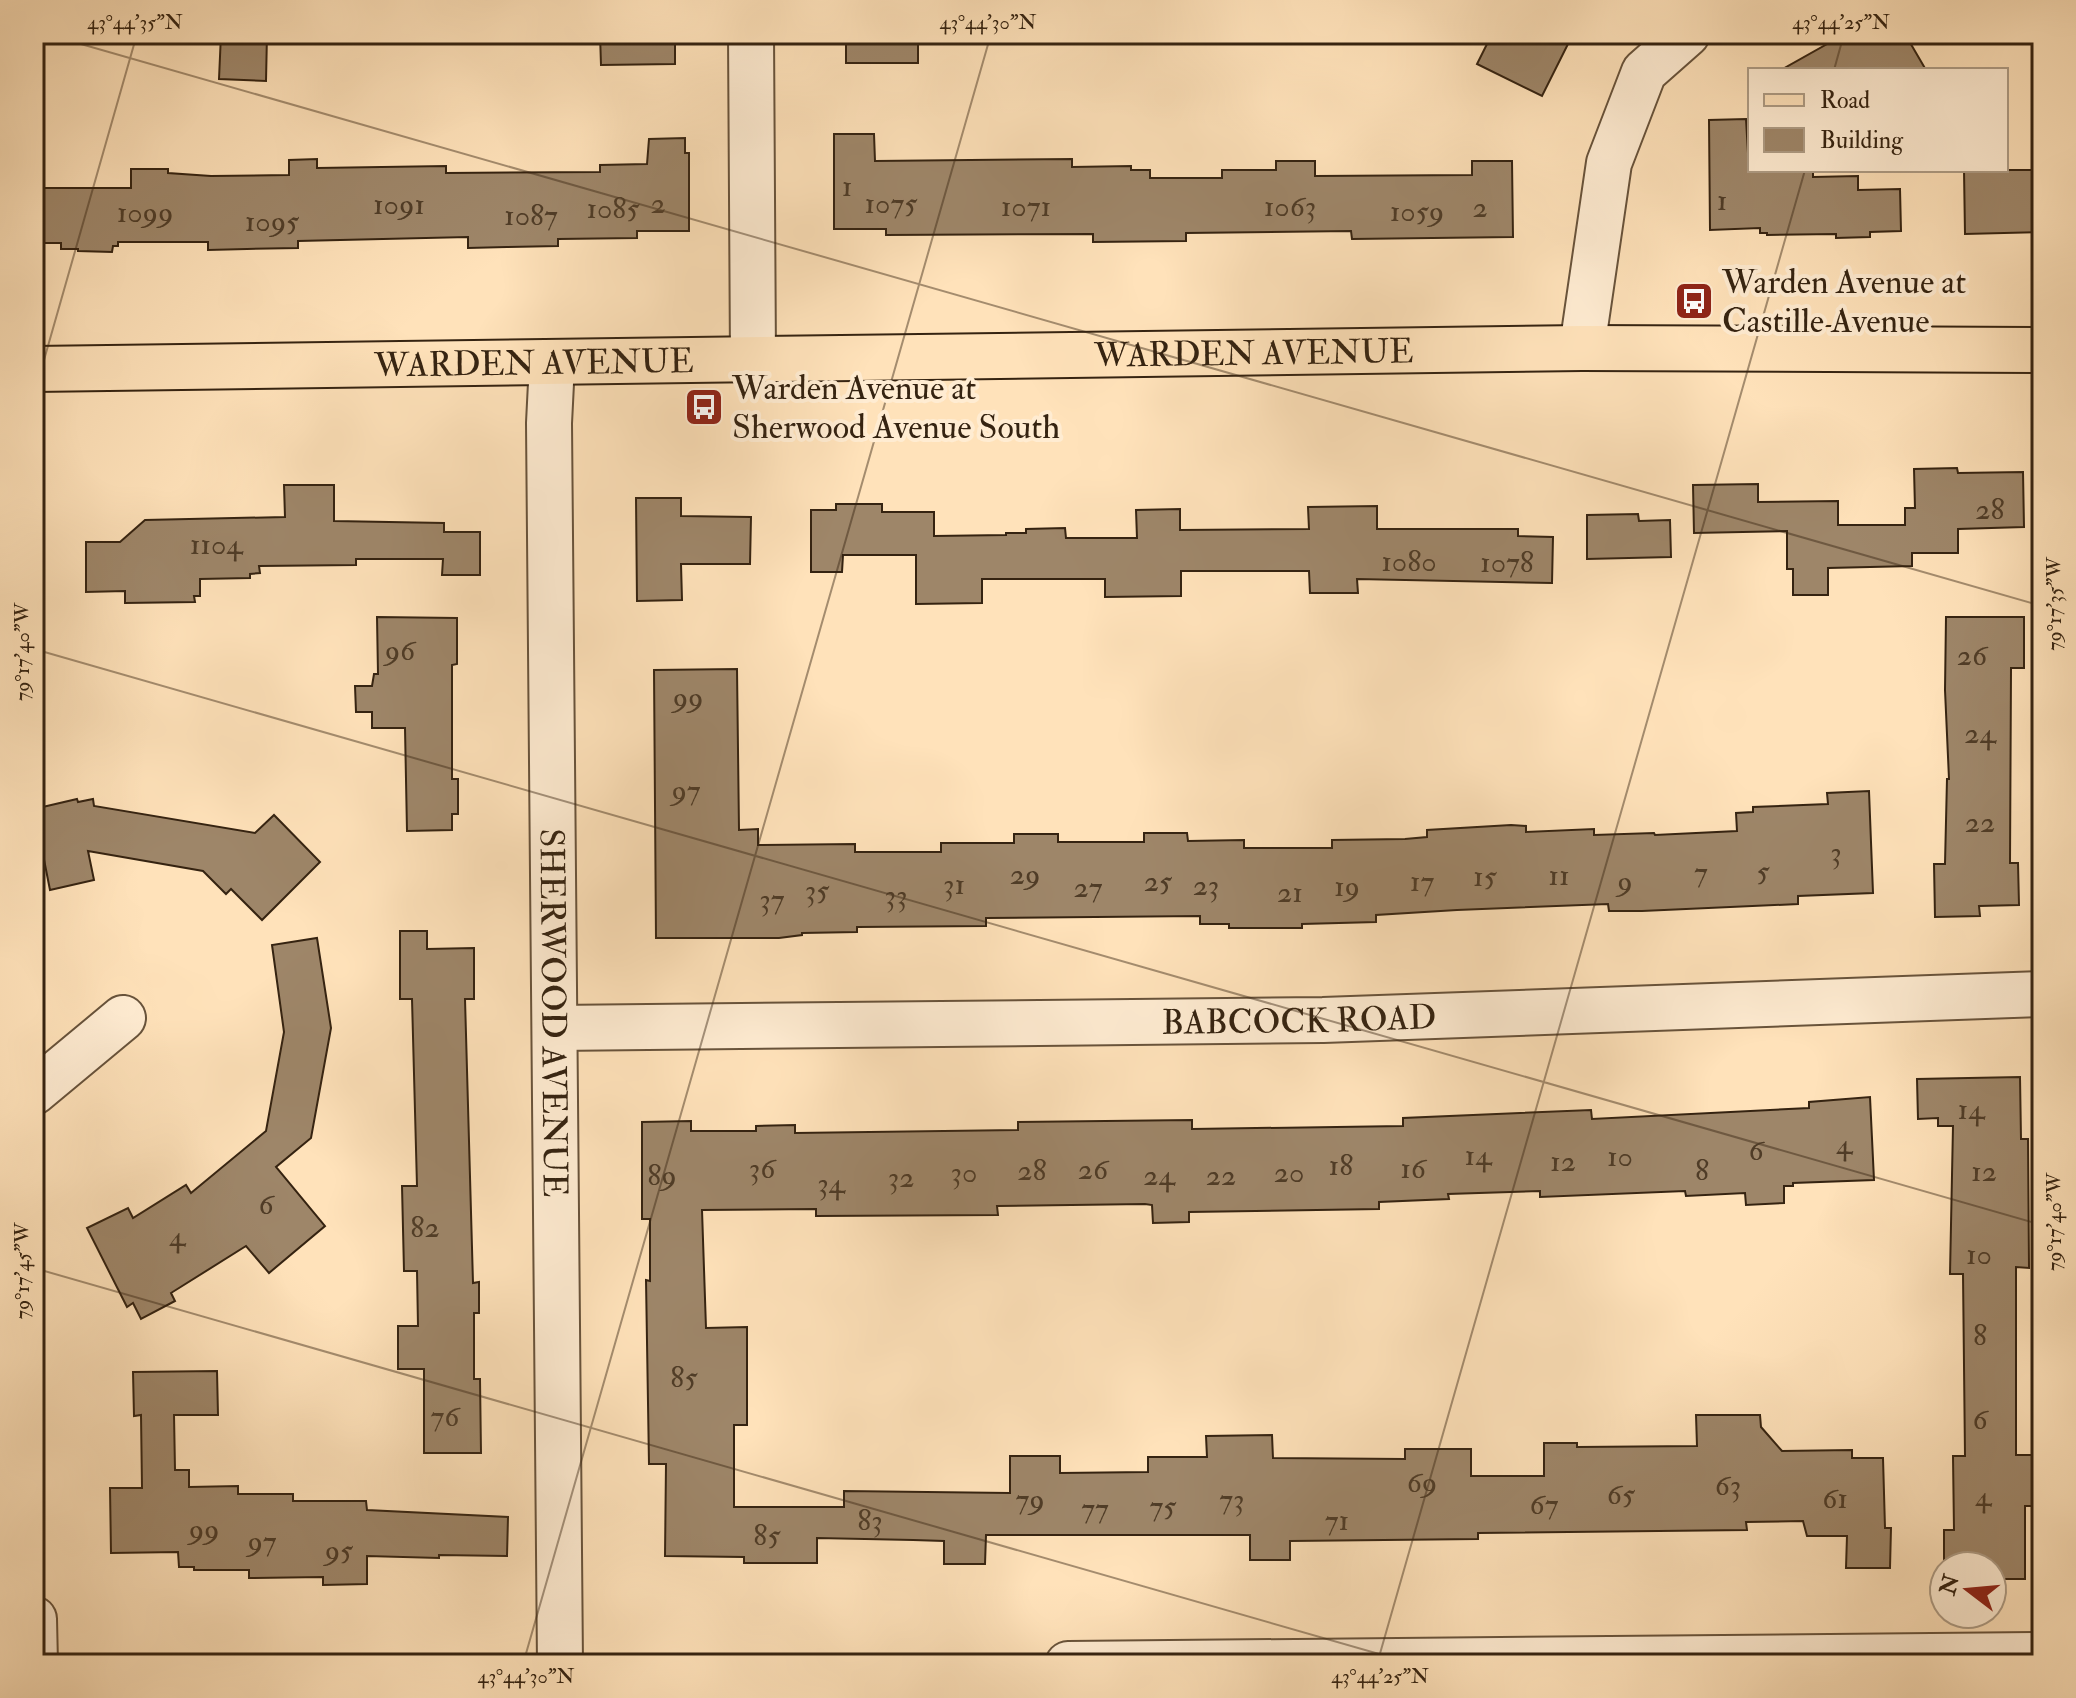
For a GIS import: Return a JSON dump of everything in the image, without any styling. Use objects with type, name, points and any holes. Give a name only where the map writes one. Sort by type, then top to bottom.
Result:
[{"type":"main road","name":"WARDEN AVENUE","points":[[34,369],[1582,348],[2042,350]]},
{"type":"street","points":[[751,34],[753,359]]},
{"type":"street","points":[[1582,348],[1609,163],[1644,72],[1687,34]]},
{"type":"street","name":"SHERWOOD AVENUE","points":[[552,363],[549,439],[560,1664]]},
{"type":"street","name":"BABCOCK ROAD","points":[[555,1028],[1323,1020],[2042,994]]},
{"type":"street","points":[[34,1092],[123,1018]]},
{"type":"street","points":[[34,1619],[35,1664]]},
{"type":"street","points":[[1068,1664],[2042,1655]]},
{"type":"building","points":[[221,34],[267,34],[266,81],[219,79]]},
{"type":"building","points":[[600,34],[675,34],[675,64],[601,65]]},
{"type":"building","points":[[846,34],[918,34],[918,63],[846,63]]},
{"type":"building","points":[[1492,34],[1573,34],[1542,96],[1477,64]]},
{"type":"building","points":[[1845,34],[1905,34],[1925,68],[1785,68]]},
{"type":"building","points":[[1746,119],[1748,172],[1813,172],[1813,177],[1858,176],[1858,190],[1900,189],[1901,231],[1870,232],[1870,237],[1836,238],[1836,234],[1767,235],[1760,233],[1760,228],[1710,230],[1709,120]]},
{"type":"building","points":[[834,134],[874,134],[875,161],[1072,159],[1072,167],[1131,166],[1131,170],[1150,170],[1150,178],[1222,178],[1222,170],[1276,170],[1276,161],[1315,161],[1315,176],[1472,175],[1472,161],[1512,161],[1513,237],[1352,239],[1351,231],[1186,233],[1186,241],[1093,242],[1093,234],[886,235],[886,229],[834,229]]},
{"type":"building","points":[[685,138],[685,153],[689,153],[689,231],[637,231],[637,238],[558,239],[558,246],[468,248],[468,237],[298,241],[298,248],[208,250],[208,242],[118,242],[112,252],[61,249],[61,243],[34,243],[34,188],[131,188],[131,169],[168,169],[168,173],[211,176],[289,175],[289,160],[317,159],[317,168],[446,166],[446,173],[600,172],[600,165],[647,164],[649,139]]},
{"type":"building","points":[[2042,170],[2042,232],[1965,234],[1964,172]]},
{"type":"building","points":[[1957,468],[1958,473],[2023,472],[2024,527],[1958,529],[1958,553],[1912,553],[1912,566],[1828,568],[1828,595],[1793,595],[1793,569],[1787,569],[1787,531],[1694,533],[1693,485],[1758,484],[1758,502],[1838,501],[1838,525],[1905,525],[1905,508],[1915,508],[1914,469]]},
{"type":"building","points":[[284,485],[334,485],[334,521],[444,523],[444,532],[480,532],[480,575],[442,575],[443,559],[356,559],[356,565],[259,566],[260,573],[250,574],[250,578],[200,579],[200,596],[194,596],[195,602],[125,603],[125,591],[86,592],[86,542],[120,542],[145,520],[285,517]]},
{"type":"building","points":[[636,498],[681,498],[681,516],[751,517],[750,564],[681,564],[682,600],[637,601]]},
{"type":"building","points":[[836,504],[882,504],[882,512],[934,512],[934,536],[1006,535],[1026,533],[1026,529],[1065,528],[1066,538],[1137,538],[1136,510],[1180,509],[1180,530],[1309,529],[1308,507],[1377,506],[1377,529],[1518,529],[1518,536],[1553,537],[1552,583],[1357,579],[1358,593],[1310,593],[1309,571],[1181,571],[1181,596],[1105,597],[1105,579],[982,579],[982,603],[916,604],[916,555],[843,555],[842,572],[811,572],[811,510],[836,510]]},
{"type":"building","points":[[1638,514],[1639,521],[1670,520],[1671,557],[1587,559],[1587,515]]},
{"type":"building","points":[[377,617],[457,618],[457,664],[452,665],[452,779],[458,779],[458,814],[452,814],[452,830],[407,831],[405,728],[372,728],[372,712],[356,712],[355,686],[372,686],[374,674],[378,674]]},
{"type":"building","points":[[1946,617],[2024,617],[2024,668],[2011,668],[2010,863],[2018,863],[2019,905],[1979,906],[1980,916],[1935,917],[1934,864],[1945,864],[1949,779]]},
{"type":"building","points":[[737,669],[739,830],[758,829],[758,845],[855,844],[855,852],[941,852],[941,843],[1014,843],[1014,834],[1058,834],[1058,842],[1144,842],[1144,833],[1187,833],[1188,841],[1244,840],[1244,848],[1332,848],[1332,840],[1405,839],[1427,837],[1427,830],[1511,825],[1526,826],[1526,832],[1594,829],[1594,835],[1655,835],[1737,831],[1736,813],[1753,812],[1753,807],[1828,804],[1827,793],[1869,791],[1873,893],[1798,896],[1798,904],[1642,911],[1609,911],[1608,904],[1457,910],[1376,915],[1376,922],[1302,924],[1302,928],[1229,928],[1229,924],[1200,924],[1200,916],[986,918],[986,926],[857,927],[857,932],[802,933],[779,938],[656,938],[654,670]]},
{"type":"building","points":[[77,799],[78,802],[93,799],[94,806],[255,833],[274,815],[320,862],[262,920],[231,889],[226,894],[203,871],[88,851],[94,880],[50,890],[34,809]]},
{"type":"building","points":[[400,931],[427,931],[427,949],[474,948],[474,999],[465,999],[473,1283],[479,1282],[479,1313],[474,1313],[474,1379],[480,1379],[481,1453],[424,1453],[424,1369],[398,1369],[398,1326],[418,1326],[417,1271],[404,1271],[402,1186],[417,1186],[412,999],[400,999]]},
{"type":"building","points":[[317,938],[331,1028],[311,1138],[276,1167],[325,1226],[269,1273],[246,1246],[171,1293],[175,1301],[141,1319],[133,1303],[127,1307],[87,1228],[128,1208],[133,1218],[186,1185],[191,1193],[266,1131],[284,1032],[272,945]]},
{"type":"building","points":[[2020,1077],[2021,1139],[2028,1139],[2029,1268],[2016,1267],[2016,1455],[2032,1455],[2033,1506],[2025,1506],[2025,1579],[2008,1579],[2008,1550],[1944,1550],[1944,1530],[1954,1530],[1953,1456],[1965,1456],[1963,1274],[1950,1274],[1953,1126],[1938,1126],[1938,1118],[1918,1119],[1917,1079]]},
{"type":"building","points":[[1870,1097],[1874,1180],[1793,1183],[1793,1186],[1784,1186],[1784,1203],[1746,1205],[1745,1193],[1686,1196],[1685,1191],[1540,1197],[1540,1191],[1448,1194],[1449,1199],[1379,1202],[1379,1209],[1189,1212],[1189,1222],[1153,1223],[1152,1205],[1145,1204],[997,1206],[998,1215],[816,1216],[816,1209],[702,1210],[706,1328],[747,1327],[747,1425],[734,1425],[734,1507],[844,1507],[844,1491],[1010,1493],[1010,1456],[1060,1456],[1060,1473],[1148,1472],[1148,1457],[1207,1457],[1206,1436],[1272,1435],[1273,1458],[1405,1459],[1405,1449],[1471,1449],[1471,1476],[1544,1476],[1544,1443],[1577,1443],[1577,1447],[1697,1446],[1696,1415],[1760,1415],[1761,1427],[1782,1451],[1852,1450],[1852,1458],[1883,1458],[1885,1528],[1891,1528],[1890,1568],[1846,1568],[1847,1536],[1807,1536],[1803,1521],[1746,1522],[1747,1530],[1478,1533],[1478,1539],[1290,1541],[1290,1560],[1250,1560],[1250,1535],[986,1535],[985,1564],[944,1564],[944,1541],[913,1540],[817,1538],[817,1563],[744,1563],[744,1557],[665,1556],[666,1464],[649,1464],[646,1280],[650,1281],[650,1219],[642,1219],[642,1122],[691,1121],[691,1131],[756,1131],[756,1126],[795,1125],[795,1133],[1018,1130],[1018,1122],[1192,1120],[1192,1129],[1403,1126],[1403,1118],[1591,1110],[1592,1119],[1809,1108],[1809,1102]]},
{"type":"building","points":[[217,1371],[218,1415],[174,1415],[175,1470],[189,1470],[189,1487],[238,1486],[238,1494],[293,1494],[293,1501],[366,1501],[367,1510],[508,1517],[507,1556],[367,1556],[367,1584],[323,1585],[323,1577],[249,1578],[249,1570],[179,1567],[178,1552],[111,1553],[110,1488],[142,1488],[141,1415],[134,1416],[133,1372]]},
{"type":"place","name":"Warden Avenue at Castille Avenue","points":[[1694,301]]},
{"type":"place","name":"Warden Avenue at Sherwood Avenue South","points":[[704,407]]}]
